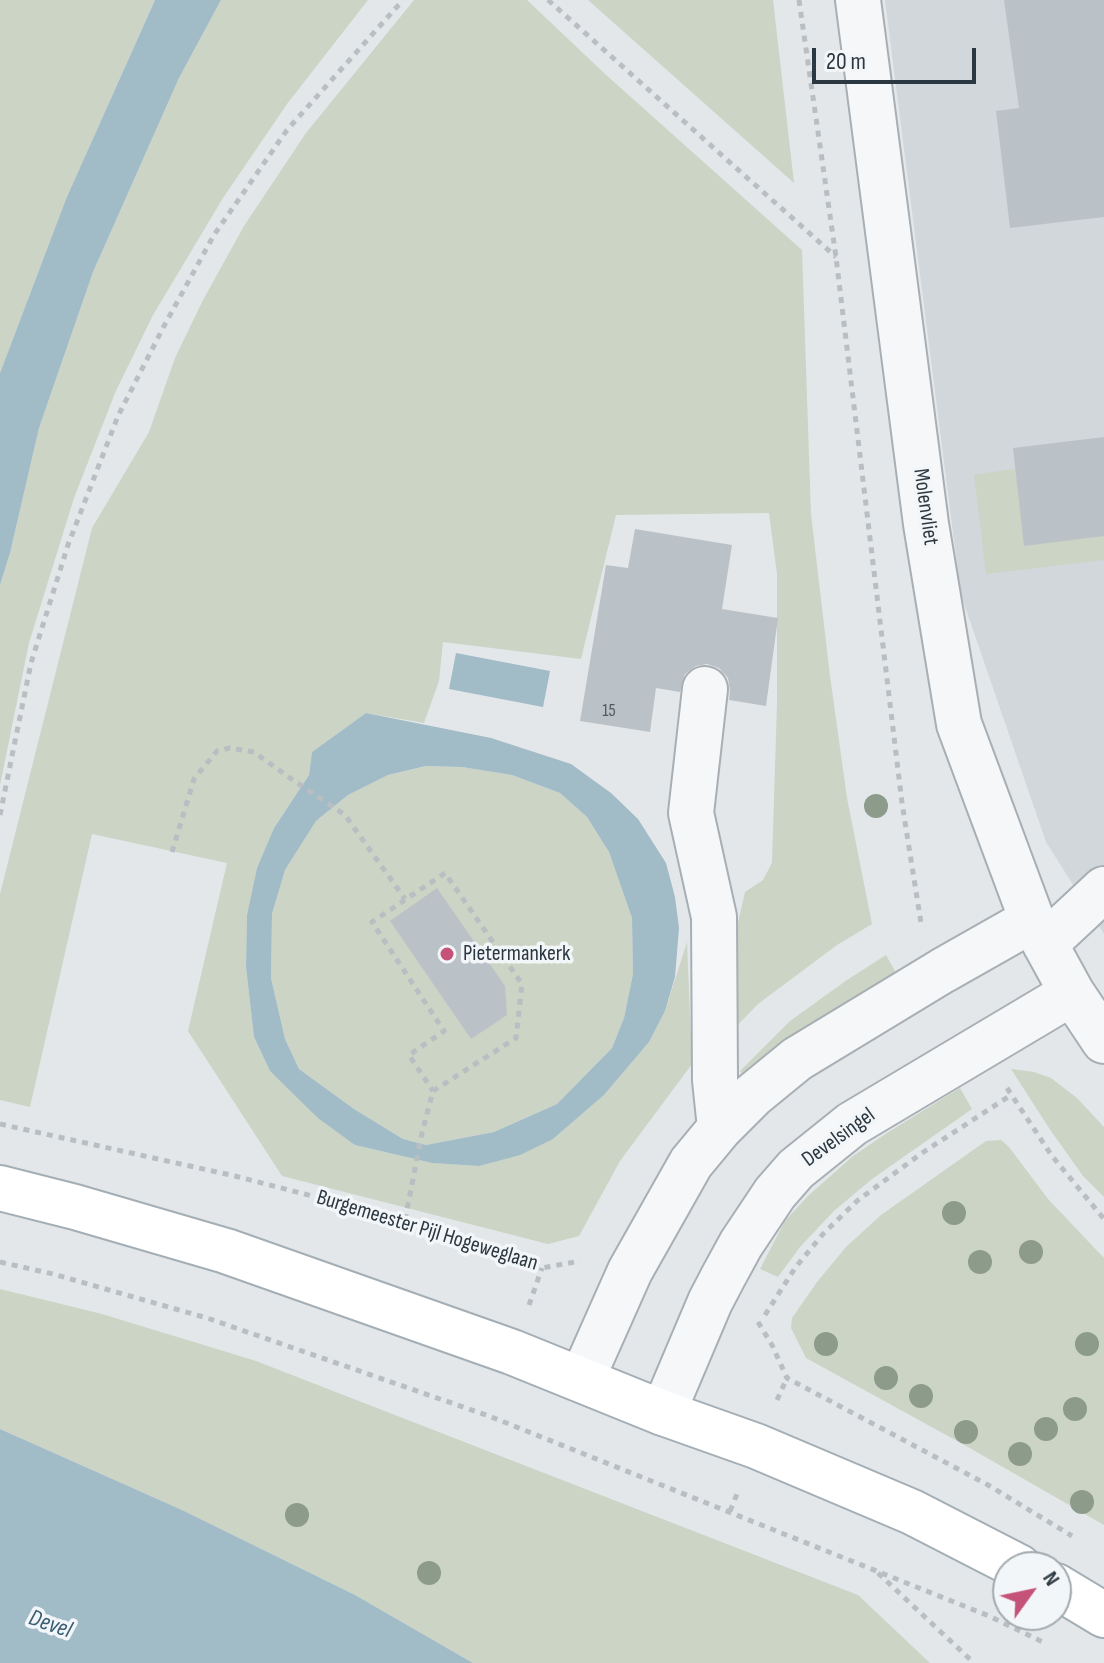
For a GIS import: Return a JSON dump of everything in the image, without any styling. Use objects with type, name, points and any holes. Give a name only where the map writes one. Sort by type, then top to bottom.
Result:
[{"type":"main road","points":[[0,1188],[226,1251],[512,1352],[663,1413],[756,1446],[912,1512],[992,1553]]},
{"type":"main road","points":[[1072,1596],[1104,1615]]},
{"type":"street","name":"Molenvliet","points":[[858,0],[926,524],[959,724],[1038,932],[1072,993]]},
{"type":"street","points":[[705,689],[691,813],[714,917],[715,1080],[720,1128]]},
{"type":"street","points":[[582,1379],[630,1271],[691,1163],[753,1095],[797,1059],[942,971],[1038,932],[1104,889]]},
{"type":"street","points":[[1072,993],[1104,1041]]},
{"type":"street","name":"Develsingel","points":[[663,1413],[710,1302],[741,1244],[775,1193],[796,1169],[852,1124],[1072,993]]},
{"type":"path","points":[[0,815],[31,663],[68,545],[118,416],[223,221],[287,130],[403,0]]},
{"type":"path","points":[[548,0],[836,257]]},
{"type":"path","points":[[799,0],[836,257],[902,803],[921,921]]},
{"type":"path","points":[[172,852],[194,779],[217,751],[230,748],[254,752],[345,815],[405,899]]},
{"type":"path","points":[[405,1220],[433,1091],[516,1038],[522,984],[445,873],[372,922],[444,1031],[409,1055],[433,1091]]},
{"type":"path","points":[[760,1322],[795,1268],[823,1234],[857,1201],[922,1153],[1011,1095]]},
{"type":"path","name":"Burgemeester Pijl Hogeweglaan","points":[[0,1124],[235,1176],[405,1220],[542,1268],[581,1260],[603,1260],[630,1271]]},
{"type":"path","points":[[0,1262],[207,1318],[489,1416],[989,1616],[1058,1649]]},
{"type":"path","points":[[710,1302],[760,1322],[787,1378],[988,1485],[1078,1539]]},
{"type":"path","points":[[874,1569],[974,1663]]},
{"type":"shaded area","points":[[885,0],[1104,0],[1104,934],[1046,842],[961,595]]},
{"type":"green space","points":[[0,0],[155,0],[66,199],[0,373]]},
{"type":"green space","points":[[221,0],[368,0],[287,104],[223,198],[153,315],[115,393],[74,498],[29,643],[0,785],[0,585],[39,428],[93,272],[179,78]]},
{"type":"green space","points":[[414,0],[527,0],[802,250],[811,514],[847,798],[872,924],[837,945],[758,1004],[721,1042],[745,892],[763,880],[772,863],[777,574],[769,513],[616,515],[581,659],[443,642],[439,681],[424,723],[366,713],[312,752],[309,775],[274,828],[257,868],[247,916],[246,967],[254,1037],[270,1071],[355,1145],[432,1163],[479,1166],[553,1139],[604,1095],[649,1042],[665,1011],[687,942],[692,1064],[620,1161],[579,1236],[548,1244],[282,1176],[188,1031],[227,863],[92,834],[30,1107],[0,1100],[0,894],[92,528],[149,432],[175,358],[244,226],[306,133]]},
{"type":"green space","points":[[588,0],[773,0],[794,183]]},
{"type":"green space","points":[[1104,455],[1104,560],[986,574],[974,475]]},
{"type":"green space","points":[[427,766],[462,767],[512,775],[560,793],[587,817],[609,852],[632,918],[633,974],[624,1018],[612,1048],[557,1104],[494,1132],[426,1145],[403,1139],[354,1109],[299,1069],[285,1039],[271,978],[272,914],[285,870],[316,821],[348,795],[388,775]]},
{"type":"green space","points":[[886,955],[900,980],[747,1080],[740,1071],[790,1021]]},
{"type":"green space","points":[[1011,1069],[1051,1078],[1077,1098],[1104,1127],[1104,1197],[1083,1176]]},
{"type":"green space","points":[[960,1088],[972,1109],[872,1179],[834,1211],[800,1247],[778,1277],[760,1269],[785,1221],[808,1196],[853,1156]]},
{"type":"green space","points":[[1001,1140],[1048,1199],[1104,1258],[1104,1525],[806,1358],[791,1328],[792,1318],[817,1282],[846,1247],[881,1215],[986,1141]]},
{"type":"green space","points":[[0,1289],[102,1314],[256,1361],[858,1595],[930,1663],[473,1663],[355,1595],[182,1510],[0,1429]]},
{"type":"water","points":[[155,0],[221,0],[179,78],[93,272],[39,428],[0,585],[0,373],[66,199]]},
{"type":"water","points":[[456,653],[550,671],[543,707],[449,689]]},
{"type":"water","points":[[366,713],[491,738],[571,764],[611,793],[638,819],[666,863],[679,928],[675,977],[665,1011],[649,1042],[604,1095],[553,1139],[520,1155],[479,1166],[432,1163],[355,1145],[318,1118],[270,1071],[254,1037],[246,967],[247,915],[257,868],[274,828],[309,775],[312,752]],"holes":[[[426,766],[462,767],[512,775],[560,793],[587,817],[609,852],[632,918],[633,974],[624,1018],[612,1048],[557,1104],[494,1132],[426,1145],[403,1139],[354,1109],[299,1069],[285,1039],[271,978],[272,914],[285,870],[316,821],[348,795],[388,775]]]},
{"type":"water","name":"Devel","points":[[0,1429],[182,1510],[355,1595],[473,1663],[0,1663]]},
{"type":"building","points":[[1004,0],[1104,0],[1104,217],[1010,228],[996,111],[1019,108]]},
{"type":"building","points":[[1104,437],[1104,536],[1024,546],[1013,448]]},
{"type":"building","points":[[635,529],[732,545],[722,609],[778,618],[766,706],[729,700],[728,678],[719,668],[707,664],[696,666],[685,674],[680,692],[656,688],[650,732],[580,721],[606,565],[628,568]]},
{"type":"building","name":"Pietermankerk","points":[[437,888],[505,986],[507,1015],[471,1039],[390,921]]},
{"type":"place","name":"Pietermankerk","points":[[447,954]]}]
